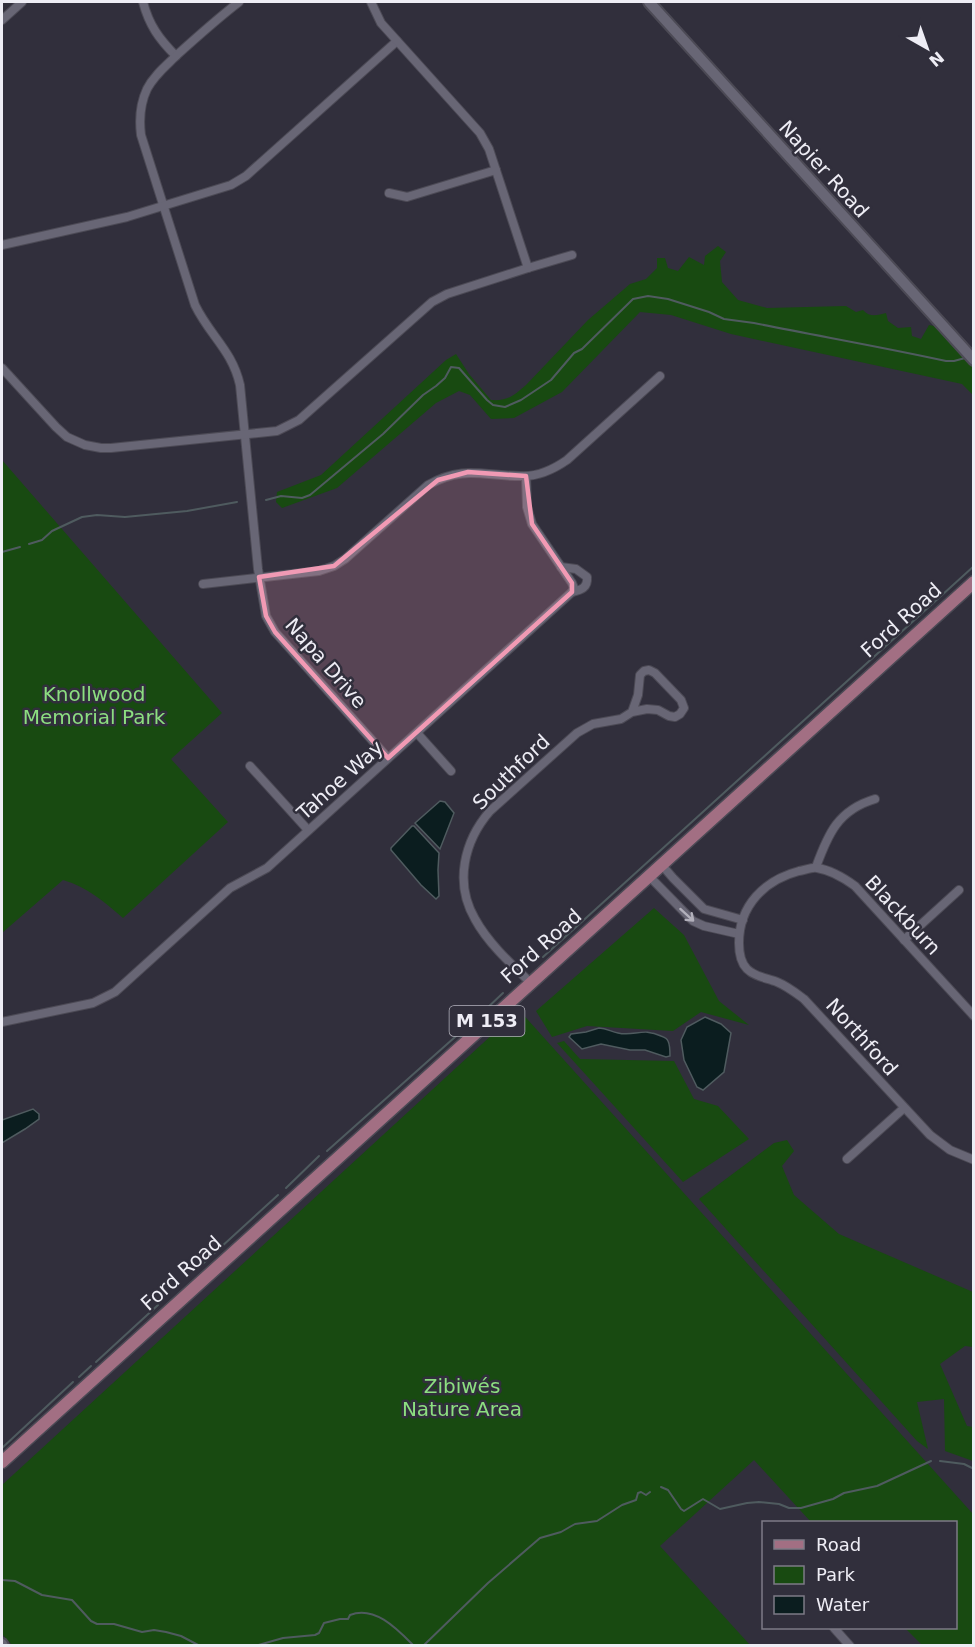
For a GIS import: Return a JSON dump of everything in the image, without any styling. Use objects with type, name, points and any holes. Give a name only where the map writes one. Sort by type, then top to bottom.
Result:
[{"type":"main road","name":"Ford Road","points":[[2,1461],[974,582]]},
{"type":"street","points":[[2,20],[22,2]]},
{"type":"street","points":[[143,2],[149,22],[176,56]]},
{"type":"street","name":"Napa Drive","points":[[239,2],[164,66],[150,83],[140,114],[141,135],[195,305],[234,366],[240,386],[259,577],[266,616],[274,632],[388,758]]},
{"type":"street","points":[[371,2],[378,19],[480,133],[489,149],[528,268]]},
{"type":"street","name":"Napier Road","points":[[649,2],[974,360]]},
{"type":"street","points":[[2,245],[163,207],[231,185],[246,176],[397,40]]},
{"type":"street","points":[[389,193],[407,197],[496,170]]},
{"type":"street","points":[[2,368],[61,432],[85,445],[111,448],[277,431],[298,420],[436,299],[572,255]]},
{"type":"street","points":[[203,584],[319,571],[334,566],[345,559],[428,485],[454,474],[468,472],[526,476],[554,469],[567,460],[660,376]]},
{"type":"street","points":[[526,476],[527,507],[532,525],[572,583],[574,588],[572,592]]},
{"type":"street","name":"Tahoe Way","points":[[2,1022],[93,1003],[108,996],[230,888],[267,868],[572,592],[585,587],[587,577],[576,569],[561,567]]},
{"type":"street","name":"Southford","points":[[531,982],[497,948],[474,917],[466,894],[464,878],[469,844],[490,811],[577,733],[593,724],[621,718],[632,712],[653,708],[675,717],[684,708],[681,700],[656,672],[649,670],[640,675],[638,695],[632,712]]},
{"type":"street","points":[[417,733],[451,771]]},
{"type":"street","points":[[250,766],[308,830]]},
{"type":"street","points":[[661,864],[704,909],[743,920],[754,899],[771,883],[784,875],[816,867],[826,840],[843,816],[859,804],[875,799]]},
{"type":"street","name":"Blackburn","points":[[816,867],[842,876],[855,886],[974,1016]]},
{"type":"street","points":[[648,875],[693,921],[704,926],[739,934]]},
{"type":"street","points":[[904,940],[959,890]]},
{"type":"street","name":"Northford","points":[[743,920],[739,934],[740,953],[746,968],[781,984],[804,999],[930,1135],[944,1146],[974,1160]]},
{"type":"street","points":[[847,1159],[904,1108]]},
{"type":"street","points":[[835,1629],[850,1646]]},
{"type":"highlighted area","points":[[468,472],[526,476],[532,524],[572,583],[572,592],[388,758],[275,632],[266,616],[259,577],[334,566],[438,480]]},
{"type":"green space","points":[[718,246],[726,252],[720,261],[722,282],[738,300],[767,308],[846,306],[856,312],[863,310],[871,315],[886,313],[888,321],[898,328],[911,327],[912,336],[921,339],[929,325],[934,326],[973,366],[973,395],[962,384],[731,334],[671,315],[640,312],[562,392],[514,418],[491,419],[470,395],[459,391],[436,403],[337,488],[282,508],[276,502],[277,492],[321,475],[446,360],[456,354],[491,400],[510,397],[526,385],[588,320],[630,284],[646,279],[657,268],[657,258],[665,258],[668,268],[678,271],[689,257],[704,265],[705,256]]},
{"type":"green space","name":"Knollwood Memorial Park","points":[[2,460],[222,713],[171,759],[228,822],[123,918],[88,891],[63,880],[2,933]]},
{"type":"green space","points":[[654,908],[684,935],[719,1001],[749,1025],[701,1012],[673,1031],[587,1026],[552,1037],[536,1011]]},
{"type":"green space","name":"Zibiwés Nature Area","points":[[519,1010],[973,1514],[973,1645],[922,1645],[906,1629],[957,1629],[957,1521],[810,1521],[754,1460],[660,1546],[750,1645],[12,1645],[2,1634],[2,1485]]},
{"type":"green space","points":[[564,1041],[580,1059],[674,1061],[694,1099],[718,1106],[749,1139],[683,1182],[557,1043]]},
{"type":"green space","points":[[787,1140],[794,1151],[782,1166],[794,1195],[839,1234],[973,1292],[973,1347],[965,1346],[940,1364],[967,1426],[973,1427],[973,1461],[945,1451],[944,1399],[917,1402],[928,1449],[917,1441],[699,1199],[774,1143]]},
{"type":"water","points":[[440,801],[445,802],[454,813],[440,849],[415,823]]},
{"type":"water","points":[[412,826],[439,853],[439,896],[436,899],[391,850]]},
{"type":"water","points":[[705,1017],[721,1024],[731,1033],[724,1072],[703,1090],[697,1087],[684,1060],[681,1040],[687,1027]]},
{"type":"water","points":[[599,1028],[624,1034],[655,1033],[667,1039],[670,1056],[601,1044],[582,1049],[569,1037],[571,1034]]},
{"type":"water","points":[[33,1109],[39,1114],[39,1119],[2,1143],[2,1120]]},
{"type":"waterway","points":[[266,500],[281,496],[302,498],[310,495],[445,378],[451,367],[459,368],[493,405],[505,407],[521,400],[551,380],[574,353],[582,349],[633,299],[648,296],[668,299],[724,319],[946,361],[965,358]]},
{"type":"waterway","points":[[29,544],[42,540],[52,531],[82,517],[97,515],[125,517],[187,511],[237,502]]},
{"type":"waterway","points":[[2,552],[20,547]]},
{"type":"waterway","points":[[543,957],[974,566]]},
{"type":"waterway","points":[[484,1011],[503,993]]},
{"type":"waterway","points":[[327,1151],[473,1021]]},
{"type":"waterway","points":[[286,1188],[319,1156]]},
{"type":"waterway","points":[[197,1269],[278,1195]]},
{"type":"waterway","points":[[96,1362],[158,1305]]},
{"type":"waterway","points":[[79,1377],[91,1366]]},
{"type":"waterway","points":[[2,1448],[73,1382]]},
{"type":"waterway","points":[[661,1487],[668,1490],[684,1511],[703,1499],[720,1509],[759,1502],[801,1508],[833,1499],[844,1493],[877,1486],[931,1461]]},
{"type":"waterway","points":[[940,1461],[964,1464],[974,1469]]},
{"type":"waterway","points":[[423,1646],[488,1583],[540,1538],[561,1532],[575,1524],[597,1521],[622,1505],[636,1500],[638,1493],[646,1495],[650,1492]]},
{"type":"waterway","points":[[2,1580],[15,1581],[42,1595],[72,1600],[91,1621],[97,1624],[114,1624],[142,1632],[154,1630],[166,1632],[181,1636],[200,1646]]},
{"type":"waterway","points":[[255,1646],[283,1638],[315,1635],[319,1633],[324,1623],[348,1619],[350,1615],[359,1613],[377,1616],[401,1633],[414,1646]]},
{"type":"waterway","points":[[228,1646],[235,1646]]}]
